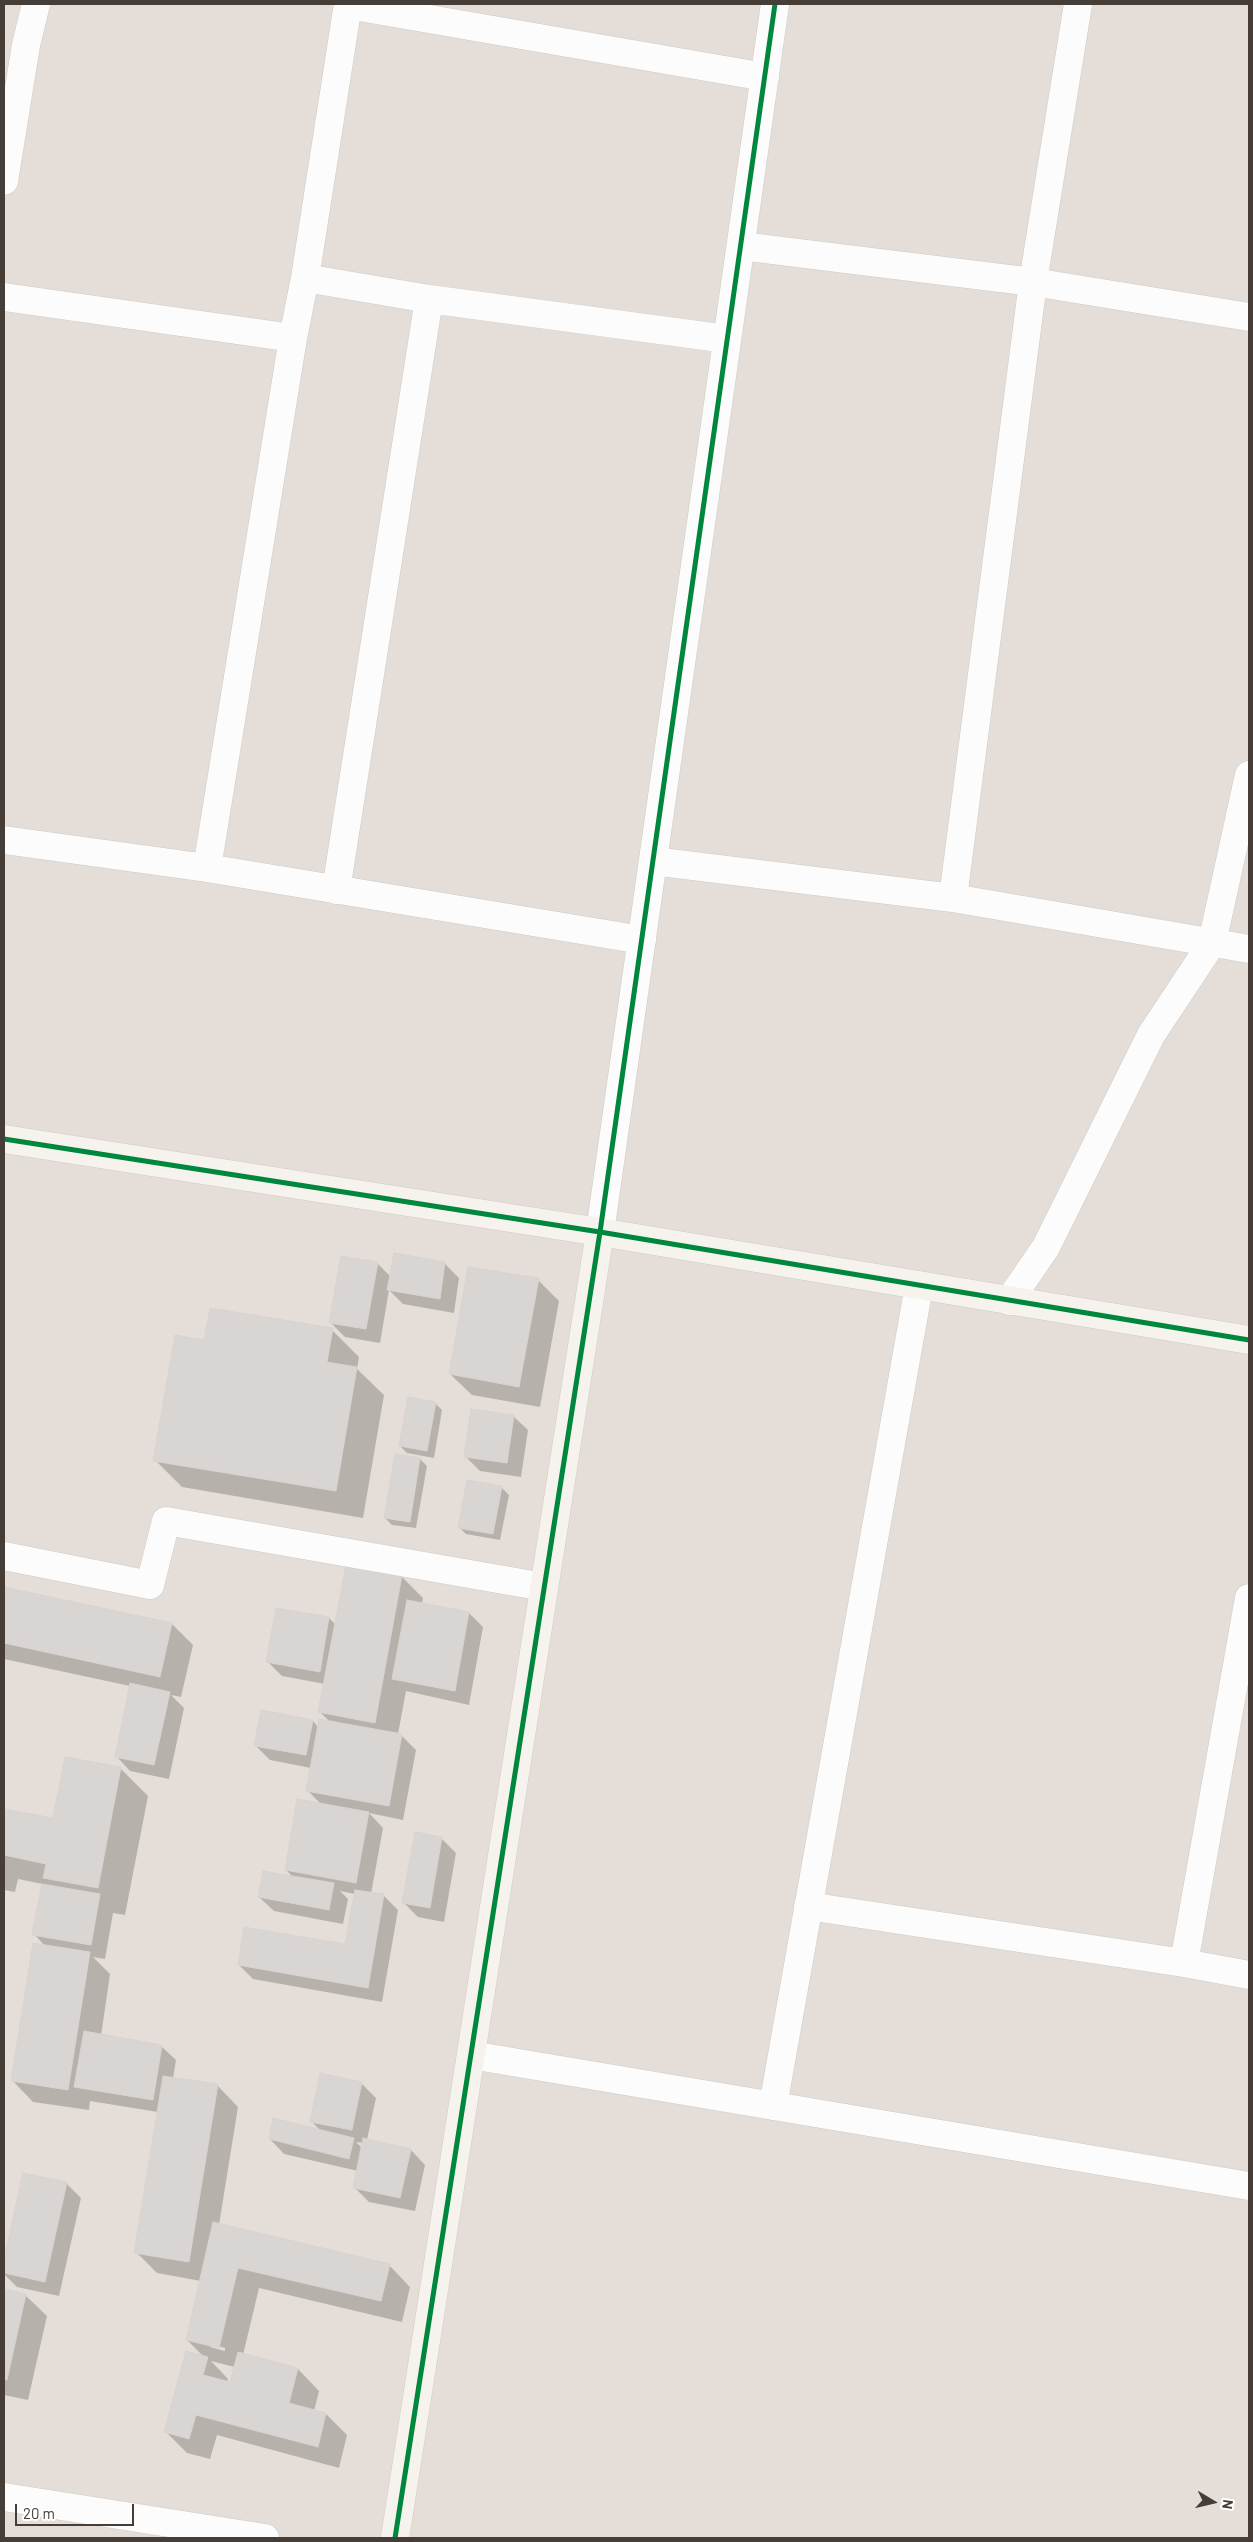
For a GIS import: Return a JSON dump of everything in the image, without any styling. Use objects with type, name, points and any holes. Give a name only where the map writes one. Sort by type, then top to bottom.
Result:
[{"type":"street","points":[[4,181],[26,45],[36,4]]},
{"type":"street","points":[[207,868],[293,338],[306,278],[348,4],[765,77]]},
{"type":"street","points":[[395,2538],[600,1232],[775,4]]},
{"type":"street","points":[[953,898],[1033,282],[1078,4]]},
{"type":"street","points":[[741,246],[1033,282],[1249,317]]},
{"type":"street","points":[[306,278],[429,299],[727,339]]},
{"type":"street","points":[[4,297],[293,338]]},
{"type":"street","points":[[336,890],[429,299]]},
{"type":"street","points":[[1009,1300],[1046,1247],[1152,1035],[1212,943],[1249,775]]},
{"type":"street","points":[[4,840],[207,868],[642,940]]},
{"type":"street","points":[[653,861],[953,898],[1249,949]]},
{"type":"street","points":[[4,1138],[600,1232],[1249,1340]]},
{"type":"street","points":[[773,2106],[919,1286]]},
{"type":"street","points":[[4,1556],[150,1585],[166,1521],[544,1587]]},
{"type":"street","points":[[1184,1963],[1249,1598]]},
{"type":"street","points":[[808,1906],[1184,1963],[1249,1975]]},
{"type":"street","points":[[471,2056],[1249,2186]]},
{"type":"street","points":[[4,2498],[265,2538]]},
{"type":"shaded area","points":[[4,4],[1249,4],[1249,2538],[4,2538]]},
{"type":"building","points":[[394,1253],[445,1262],[440,1299],[387,1290]]},
{"type":"building","points":[[341,1256],[378,1262],[366,1329],[329,1323]]},
{"type":"building","points":[[468,1267],[539,1278],[519,1387],[449,1374]]},
{"type":"building","points":[[210,1308],[333,1328],[327,1362],[357,1367],[336,1491],[153,1461],[175,1335],[204,1340]]},
{"type":"building","points":[[408,1397],[436,1402],[427,1451],[399,1446]]},
{"type":"building","points":[[471,1409],[514,1415],[507,1463],[464,1457]]},
{"type":"building","points":[[395,1454],[420,1458],[410,1522],[384,1518]]},
{"type":"building","points":[[467,1480],[502,1486],[493,1534],[458,1528]]},
{"type":"building","points":[[346,1565],[402,1575],[375,1723],[318,1712]]},
{"type":"building","points":[[4,1587],[172,1623],[160,1677],[4,1643]]},
{"type":"building","points":[[407,1600],[469,1612],[455,1691],[392,1679]]},
{"type":"building","points":[[276,1608],[329,1617],[320,1672],[266,1662]]},
{"type":"building","points":[[130,1683],[170,1692],[154,1765],[115,1757]]},
{"type":"building","points":[[261,1710],[313,1720],[306,1755],[254,1746]]},
{"type":"building","points":[[319,1719],[402,1734],[389,1806],[306,1791]]},
{"type":"building","points":[[65,1757],[121,1767],[98,1888],[43,1878],[46,1864],[4,1855],[4,1809],[53,1818]]},
{"type":"building","points":[[297,1799],[369,1812],[356,1883],[285,1870]]},
{"type":"building","points":[[415,1832],[442,1837],[430,1908],[402,1903]]},
{"type":"building","points":[[263,1871],[334,1883],[329,1910],[258,1897]]},
{"type":"building","points":[[42,1884],[100,1894],[91,1945],[32,1935]]},
{"type":"building","points":[[355,1890],[384,1894],[368,1988],[238,1965],[244,1927],[345,1944]]},
{"type":"building","points":[[33,1943],[90,1952],[68,2090],[11,2081]]},
{"type":"building","points":[[84,2031],[162,2045],[153,2100],[74,2087]]},
{"type":"building","points":[[320,2073],[362,2082],[352,2130],[310,2122]]},
{"type":"building","points":[[163,2076],[218,2084],[189,2262],[134,2253]]},
{"type":"building","points":[[273,2118],[354,2138],[349,2159],[269,2139]]},
{"type":"building","points":[[363,2138],[411,2149],[400,2198],[353,2188]]},
{"type":"building","points":[[23,2173],[67,2182],[45,2282],[4,2273],[4,2259]]},
{"type":"building","points":[[213,2222],[390,2264],[381,2301],[238,2268],[219,2348],[186,2340]]},
{"type":"building","points":[[4,2289],[26,2294],[7,2380],[4,2379]]},
{"type":"building","points":[[186,2351],[208,2357],[203,2375],[230,2382],[238,2352],[298,2368],[289,2403],[326,2413],[318,2447],[196,2415],[189,2439],[164,2432]]},
{"type":"cycle path","points":[[395,2538],[600,1232],[775,4]]},
{"type":"cycle path","points":[[4,1139],[600,1232],[1249,1340]]}]
